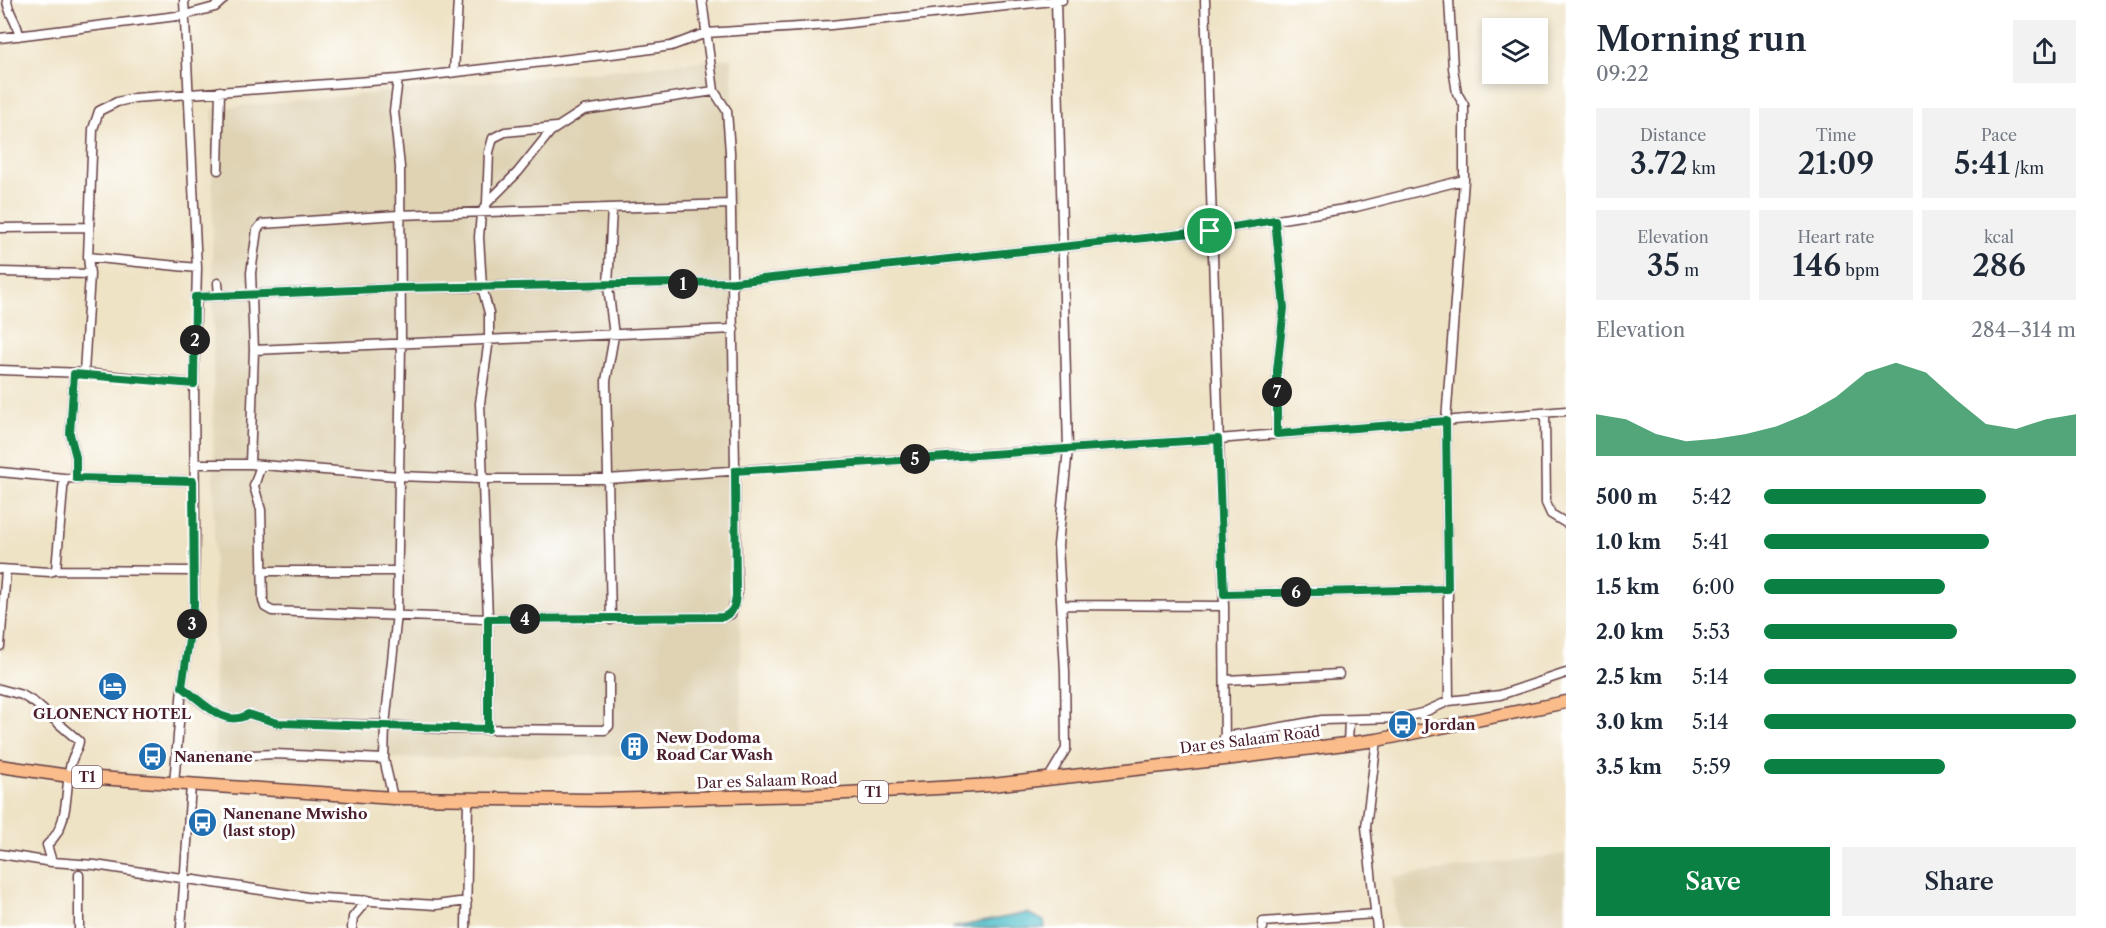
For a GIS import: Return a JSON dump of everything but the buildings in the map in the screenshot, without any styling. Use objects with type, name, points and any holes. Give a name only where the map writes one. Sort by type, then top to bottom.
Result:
[{"type":"highway","name":"Dar es Salaam Road","points":[[0,766],[69,776],[393,798],[468,800],[811,795],[1048,779],[1225,759],[1377,740],[1566,702]]},
{"type":"street","points":[[7,0],[9,14],[18,25],[20,36]]},
{"type":"street","points":[[174,784],[178,758],[182,687],[194,606],[192,571],[195,528],[193,481],[197,268],[184,0]]},
{"type":"street","points":[[0,38],[185,15],[214,7],[223,0]]},
{"type":"street","points":[[454,72],[458,0]]},
{"type":"street","points":[[261,465],[254,486],[261,510],[263,601],[265,607],[272,611],[488,619],[611,620],[723,617],[730,614],[735,608],[736,595],[732,204],[727,111],[714,91],[702,0]]},
{"type":"street","points":[[84,373],[90,274],[88,257],[93,129],[97,113],[117,102],[220,91],[399,79],[637,51],[671,45],[706,33],[831,25],[1058,0],[1068,449],[1058,545],[1066,749],[1048,779]]},
{"type":"street","points":[[1205,0],[1210,231],[1224,594],[1225,759]]},
{"type":"street","points":[[1449,0],[1453,68],[1457,93],[1464,105],[1464,180],[1446,421],[1449,701]]},
{"type":"street","points":[[393,798],[384,759],[385,725],[397,614],[401,344],[400,167],[394,111],[399,79]]},
{"type":"street","points":[[218,170],[220,91]]},
{"type":"street","points":[[488,729],[488,619],[481,479],[480,403],[489,339],[489,313],[482,287],[479,237],[481,214],[487,203],[509,182],[556,127],[589,108],[714,91]]},
{"type":"street","points":[[487,203],[489,152],[494,138],[501,133],[556,127]]},
{"type":"street","points":[[195,297],[399,288],[734,282],[1210,231],[1373,203],[1464,180]]},
{"type":"street","points":[[250,464],[254,350],[251,273],[257,230],[262,225],[399,215],[732,204]]},
{"type":"street","points":[[611,620],[606,381],[614,336],[608,285],[612,209]]},
{"type":"street","points":[[1275,220],[1284,308],[1277,370],[1277,434]]},
{"type":"street","points":[[0,228],[89,227]]},
{"type":"street","points":[[88,257],[197,268]]},
{"type":"street","points":[[0,272],[90,274]]},
{"type":"street","points":[[218,283],[219,295]]},
{"type":"street","points":[[254,350],[734,329]]},
{"type":"street","points":[[0,370],[84,373],[194,384]]},
{"type":"street","points":[[74,374],[70,434],[76,457],[76,478]]},
{"type":"street","points":[[194,464],[250,464],[398,476],[481,479],[607,479],[1218,439],[1566,411]]},
{"type":"street","points":[[1545,413],[1546,503],[1551,513],[1566,523]]},
{"type":"street","points":[[0,472],[64,478],[193,481]]},
{"type":"street","points":[[56,570],[64,478]]},
{"type":"street","points":[[0,646],[3,569],[50,572],[56,570],[192,571]]},
{"type":"street","points":[[262,571],[396,571]]},
{"type":"street","points":[[1224,594],[1448,589]]},
{"type":"street","points":[[1062,605],[1224,606]]},
{"type":"street","points":[[1224,737],[1338,718],[1349,721],[1400,718],[1422,713],[1449,701],[1500,695],[1566,673]]},
{"type":"street","points":[[1226,680],[1340,674]]},
{"type":"street","points":[[182,687],[219,716],[245,717],[248,714],[278,723],[488,729],[608,729],[609,678]]},
{"type":"street","points":[[0,688],[22,695],[35,703],[79,741],[70,764],[67,800],[58,836],[47,845],[52,862]]},
{"type":"street","points":[[1348,743],[1349,721]]},
{"type":"street","points":[[1377,740],[1366,811],[1369,865],[1377,928]]},
{"type":"street","points":[[178,758],[275,754],[384,759]]},
{"type":"street","points":[[181,928],[191,785]]},
{"type":"street","points":[[466,928],[468,800]]},
{"type":"street","points":[[0,854],[52,862],[95,865],[308,897],[436,905],[467,901]]},
{"type":"street","points":[[79,875],[79,928]]},
{"type":"street","points":[[352,928],[353,917],[367,900]]},
{"type":"street","points":[[1263,928],[1263,922],[1375,914]]},
{"type":"shaded area","points":[[732,58],[742,754],[215,761],[212,109]]},
{"type":"shaded area","points":[[1565,854],[1566,928],[1397,928],[1392,877]]},
{"type":"water","points":[[1027,913],[1044,921],[1045,928],[951,928]]},
{"type":"place","name":"GLONENCY HOTEL","points":[[112,687]]},
{"type":"place","name":"Jordan","points":[[1403,725]]},
{"type":"place","name":"New Dodoma Road Car Wash","points":[[635,747]]},
{"type":"place","name":"Nanenane","points":[[153,757]]},
{"type":"place","name":"Nanenane Mwisho (last stop)","points":[[202,823]]},
{"type":"route","points":[[1275,220],[1284,308],[1277,370],[1277,434],[1446,421],[1448,589],[1224,594],[1218,439],[735,471],[736,595],[735,608],[730,614],[723,617],[611,620],[488,619],[488,729],[278,723],[268,722],[248,714],[245,717],[219,716],[182,687],[194,606],[193,481],[76,478],[76,457],[70,434],[74,374],[84,373],[194,384],[195,297],[399,288],[734,282],[1210,231],[1275,220]]}]
